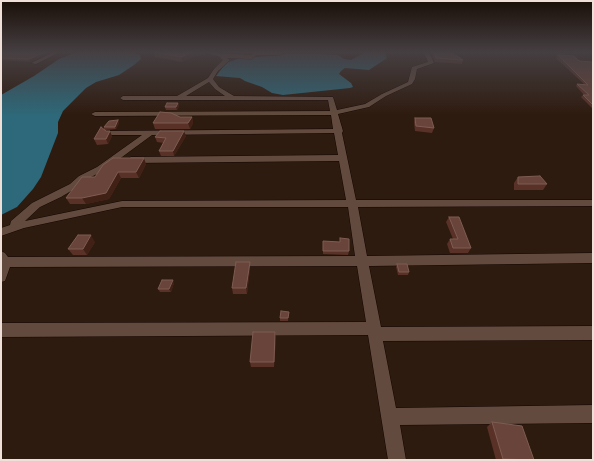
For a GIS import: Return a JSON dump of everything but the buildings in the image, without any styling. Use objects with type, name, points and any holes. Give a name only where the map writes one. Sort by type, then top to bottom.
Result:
[{"type":"street","points":[[178,98],[210,79],[214,74]]},
{"type":"street","points":[[95,114],[334,113],[367,106],[384,95],[410,82],[413,74]]},
{"type":"street","points":[[210,79],[217,88],[234,98]]},
{"type":"street","points":[[123,98],[331,98],[344,158],[397,460]]},
{"type":"street","points":[[5,230],[22,219],[36,205],[73,186],[82,178],[115,160],[151,132]]},
{"type":"street","points":[[109,133],[338,132]]},
{"type":"street","points":[[115,160],[204,161],[344,158]]},
{"type":"street","points":[[5,230],[22,224],[122,204],[593,203]]},
{"type":"street","points":[[1,277],[3,259],[362,261],[593,258]]},
{"type":"street","points":[[1,330],[593,333]]},
{"type":"street","points":[[390,417],[593,414]]},
{"type":"water","points":[[38,74],[121,74],[96,82],[86,88],[63,111],[58,122],[58,133],[41,177],[33,189],[17,207],[1,215],[1,95]]},
{"type":"water","points":[[218,74],[339,74],[351,83],[353,87],[283,95],[272,93],[240,78],[216,76]]}]
